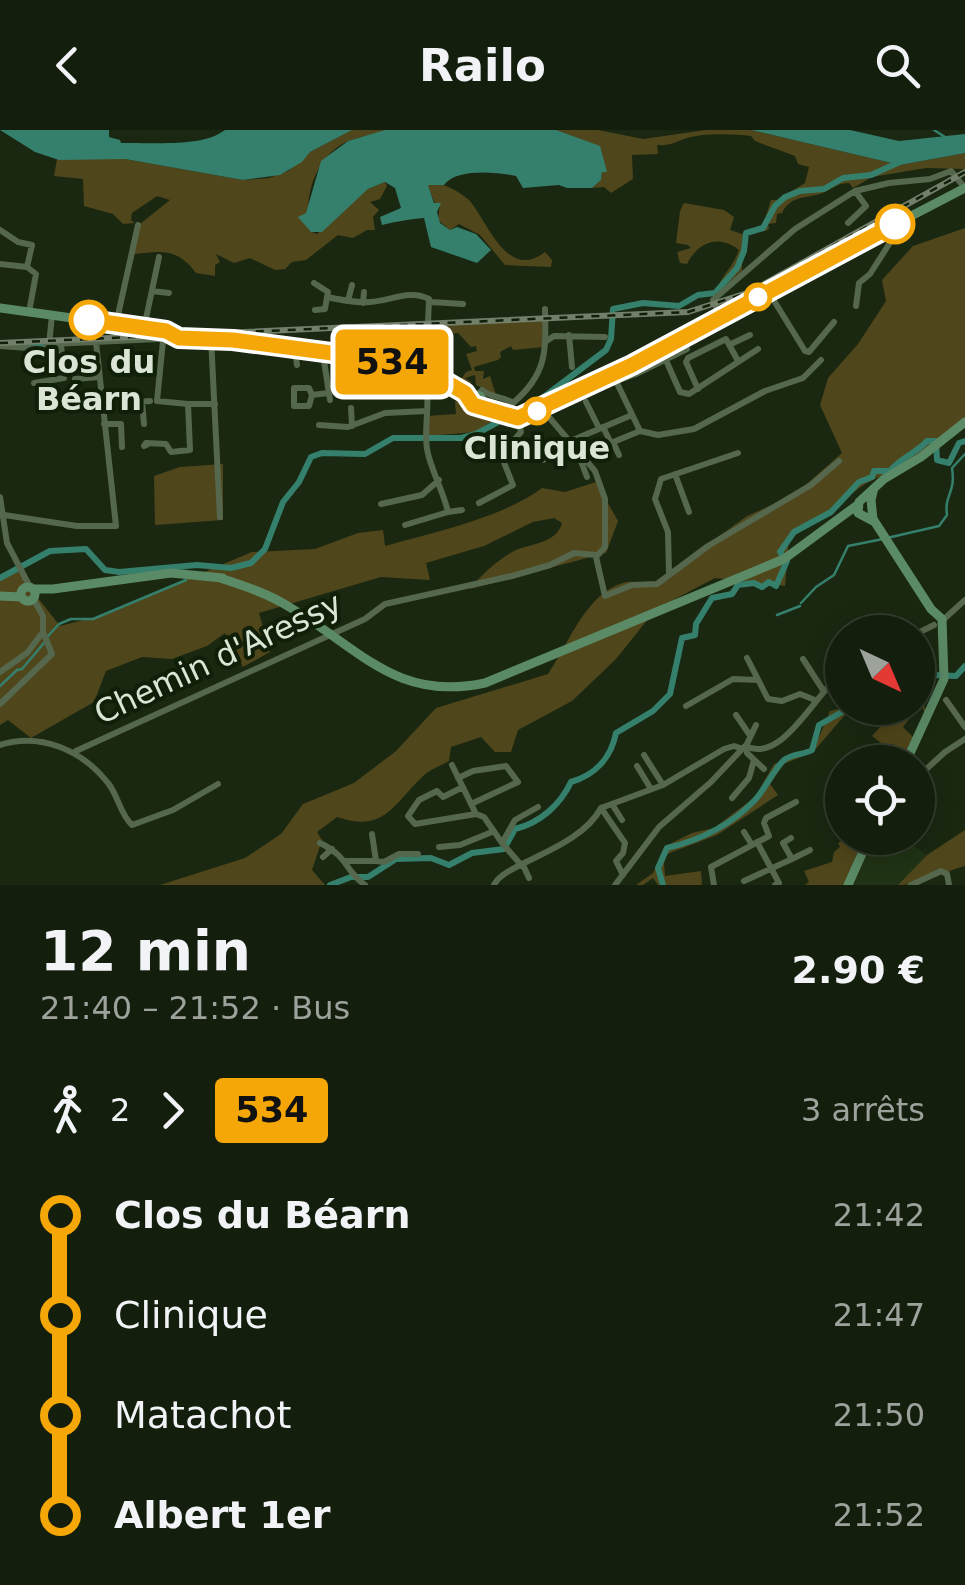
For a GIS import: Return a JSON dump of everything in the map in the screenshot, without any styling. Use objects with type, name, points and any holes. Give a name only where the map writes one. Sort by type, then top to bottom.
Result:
[{"type":"main road","points":[[0,308],[166,331],[176,339],[211,338],[420,366],[508,417],[542,409],[965,188]]},
{"type":"main road","points":[[824,531],[866,510],[874,488],[965,422]]},
{"type":"main road","points":[[1,596],[142,575],[186,573],[220,578],[272,596],[388,672],[432,688],[474,686],[786,558],[839,522],[866,510]]},
{"type":"main road","points":[[866,510],[937,620],[942,637],[944,675],[938,698],[914,745]]},
{"type":"main road","points":[[839,522],[860,518],[881,533]]},
{"type":"main road","points":[[848,885],[861,855]]},
{"type":"street","points":[[720,316],[713,300],[807,220],[855,191],[889,182],[930,180],[951,171],[965,188]]},
{"type":"street","points":[[848,223],[866,206],[855,191]]},
{"type":"street","points":[[116,324],[138,225]]},
{"type":"street","points":[[856,306],[860,283],[893,238],[888,228]]},
{"type":"street","points":[[0,230],[18,242],[32,244],[27,267]]},
{"type":"street","points":[[144,328],[160,256]]},
{"type":"street","points":[[0,264],[27,267],[36,274],[29,312]]},
{"type":"street","points":[[314,283],[328,292],[326,309],[315,310]]},
{"type":"street","points":[[348,301],[352,285]]},
{"type":"street","points":[[152,292],[170,293]]},
{"type":"street","points":[[364,292],[364,302]]},
{"type":"street","points":[[768,292],[805,351],[820,341],[834,322]]},
{"type":"street","points":[[327,297],[364,302],[424,295],[431,302],[463,304]]},
{"type":"street","points":[[431,302],[420,387],[427,392],[457,391],[476,400],[506,397],[513,404],[535,382],[544,360],[545,309]]},
{"type":"street","points":[[49,344],[52,315]]},
{"type":"street","points":[[569,335],[572,367]]},
{"type":"street","points":[[731,344],[750,335]]},
{"type":"street","points":[[545,342],[554,336],[605,337]]},
{"type":"street","points":[[211,338],[220,516]]},
{"type":"street","points":[[0,346],[37,350],[49,344],[176,339]]},
{"type":"street","points":[[698,389],[687,358],[726,339],[738,361]]},
{"type":"street","points":[[144,424],[163,341]]},
{"type":"street","points":[[362,358],[368,343],[374,341]]},
{"type":"street","points":[[4,515],[76,526],[116,526],[96,342]]},
{"type":"street","points":[[357,342],[362,358]]},
{"type":"street","points":[[34,383],[64,378],[60,344]]},
{"type":"street","points":[[293,349],[296,365]]},
{"type":"street","points":[[640,431],[616,381],[631,364],[666,358],[687,349]]},
{"type":"street","points":[[666,358],[680,392],[690,394],[758,350]]},
{"type":"street","points":[[312,395],[329,396],[323,354]]},
{"type":"street","points":[[586,402],[608,441],[640,431],[685,432],[765,391],[803,378],[822,360]]},
{"type":"street","points":[[75,379],[98,377]]},
{"type":"street","points":[[427,392],[430,462],[440,480],[448,512]]},
{"type":"street","points":[[101,394],[126,393],[130,403],[215,404]]},
{"type":"street","points":[[148,444],[166,444],[171,452],[190,450],[188,404]]},
{"type":"street","points":[[351,408],[352,426]]},
{"type":"street","points":[[542,409],[594,471],[606,499],[606,544],[596,555],[605,596],[632,585],[651,586],[708,546],[811,485],[839,461]]},
{"type":"street","points":[[319,424],[352,426],[385,414],[427,411]]},
{"type":"street","points":[[568,442],[632,415]]},
{"type":"street","points":[[479,503],[513,486],[502,455],[521,432],[508,417]]},
{"type":"street","points":[[104,424],[121,424],[122,448]]},
{"type":"street","points":[[613,442],[619,455]]},
{"type":"street","points":[[542,460],[577,452]]},
{"type":"street","points":[[577,452],[587,478]]},
{"type":"street","points":[[669,574],[668,532],[655,496],[661,479],[709,462],[721,462],[738,453]]},
{"type":"street","points":[[675,474],[689,512]]},
{"type":"street","points":[[384,503],[422,495],[440,480]]},
{"type":"street","points":[[0,497],[6,542],[44,621],[45,636],[52,648],[51,655],[0,704]]},
{"type":"street","points":[[405,525],[462,510]]},
{"type":"street","name":"Chemin d'Aressy","points":[[76,751],[375,614],[385,604],[512,576],[574,553],[596,555]]},
{"type":"street","points":[[937,620],[965,600]]},
{"type":"street","points":[[0,672],[45,636]]},
{"type":"street","points":[[747,658],[768,699],[781,701],[800,694],[815,700]]},
{"type":"street","points":[[615,885],[661,824],[711,782],[731,759],[792,732],[823,690],[803,659]]},
{"type":"street","points":[[686,706],[733,679],[758,681]]},
{"type":"street","points":[[946,700],[965,727]]},
{"type":"street","points":[[736,714],[749,734]]},
{"type":"street","points":[[746,750],[756,724]]},
{"type":"street","points":[[935,760],[965,739]]},
{"type":"street","points":[[0,746],[17,740],[76,751],[107,781],[132,825],[182,806],[218,784]]},
{"type":"street","points":[[494,885],[503,872],[573,839],[596,818],[600,809],[663,785],[724,749],[734,746],[746,750],[764,770]]},
{"type":"street","points":[[644,755],[663,785]]},
{"type":"street","points":[[732,798],[750,778],[754,760]]},
{"type":"street","points":[[452,765],[476,814]]},
{"type":"street","points":[[458,778],[472,771],[506,766],[518,782],[471,804]]},
{"type":"street","points":[[637,766],[651,789]]},
{"type":"street","points":[[463,787],[443,797],[438,788],[417,802],[408,814],[412,824],[476,814],[484,817],[528,878]]},
{"type":"street","points":[[714,885],[711,867],[769,836],[766,818],[796,802]]},
{"type":"street","points":[[612,804],[622,820]]},
{"type":"street","points":[[504,845],[515,820],[538,807]]},
{"type":"street","points":[[600,809],[625,843],[616,861],[622,875]]},
{"type":"street","points":[[439,847],[460,845],[492,832]]},
{"type":"street","points":[[744,832],[772,869],[777,884]]},
{"type":"street","points":[[372,834],[376,860]]},
{"type":"street","points":[[791,838],[783,843],[792,859]]},
{"type":"street","points":[[320,843],[346,862],[365,885]]},
{"type":"street","points":[[322,857],[332,849]]},
{"type":"street","points":[[744,880],[810,850]]},
{"type":"street","points":[[346,862],[384,862],[400,854],[418,854]]},
{"type":"street","points":[[911,885],[944,872],[949,885]]},
{"type":"shaded area","points":[[352,130],[385,130],[346,142],[318,169],[308,207],[311,232],[317,234],[368,189],[385,182],[387,186],[380,199],[370,202],[379,210],[373,217],[375,230],[353,238],[338,235],[306,260],[292,262],[285,269],[275,270],[250,258],[234,263],[216,254],[220,262],[215,265],[215,276],[196,273],[182,259],[167,253],[129,255],[140,224],[170,200],[157,196],[132,213],[135,223],[123,224],[113,214],[84,206],[83,179],[54,176],[57,159],[125,159],[243,180],[269,178],[288,171],[310,152]]},
{"type":"shaded area","points":[[556,130],[598,130],[643,139],[706,130],[751,130],[900,165],[965,153],[965,169],[926,168],[872,177],[853,188],[849,183],[839,185],[790,203],[765,231],[762,226],[771,200],[805,183],[809,167],[798,164],[795,156],[751,136],[694,136],[657,145],[658,154],[632,155],[633,179],[611,193],[604,187],[592,188],[601,180],[602,172],[607,172],[583,141]]},
{"type":"shaded area","points":[[427,185],[452,188],[469,200],[509,254],[532,259],[545,252],[552,260],[551,267],[505,265],[480,235],[459,224],[450,230],[438,220],[440,203],[435,203]]},
{"type":"shaded area","points":[[684,203],[724,210],[734,217],[730,230],[742,234],[760,227],[748,234],[742,271],[714,295],[739,250],[724,242],[710,243],[697,250],[687,264],[680,263],[677,252],[691,248],[676,243]]},
{"type":"shaded area","points":[[965,228],[965,419],[921,455],[865,484],[789,539],[785,586],[715,578],[656,609],[616,659],[572,701],[518,730],[511,752],[495,752],[481,737],[451,747],[449,761],[425,775],[386,814],[366,821],[337,817],[317,832],[322,840],[312,870],[325,885],[160,885],[245,858],[281,834],[303,804],[354,783],[396,751],[436,708],[548,674],[580,620],[613,587],[627,582],[651,585],[747,516],[794,495],[842,453],[820,405],[828,378],[858,344],[886,301],[882,280],[913,246]]},
{"type":"shaded area","points":[[545,320],[544,347],[513,350],[511,346],[500,352],[498,360],[474,367],[475,371],[484,371],[483,379],[490,376],[496,395],[476,385],[475,375],[465,378],[472,387],[458,384],[472,370],[466,354],[477,351],[458,333],[449,334],[445,376],[433,367],[430,343],[435,350],[442,345],[437,337],[428,341],[428,325]]},
{"type":"shaded area","points":[[461,398],[465,409],[481,407],[497,418],[476,432],[427,436],[427,416],[456,414],[455,402]]},
{"type":"shaded area","points":[[223,464],[223,520],[155,525],[154,476],[180,467]]},
{"type":"shaded area","points":[[596,482],[618,521],[606,553],[470,589],[502,559],[549,539],[562,523],[554,518],[533,522],[484,546],[426,563],[430,580],[381,577],[259,613],[270,652],[243,667],[225,633],[207,646],[172,659],[142,657],[106,671],[94,702],[31,738],[8,720],[0,725],[0,578],[22,568],[38,598],[60,626],[99,616],[252,552],[315,549],[358,533],[383,530],[385,546],[488,516],[542,488],[565,492]]},
{"type":"shaded area","points":[[825,723],[836,725],[813,752],[784,764],[770,784],[778,795],[717,835],[667,854],[665,876],[701,871],[702,885],[658,885],[653,878],[636,885],[653,873],[664,847],[692,833],[714,828],[755,797],[774,764],[814,749]]},
{"type":"shaded area","points":[[882,725],[904,725],[913,737],[909,745],[883,745],[872,736]]},
{"type":"shaded area","points":[[965,830],[965,866],[925,881],[898,885],[927,855],[935,855],[935,850]]},
{"type":"shaded area","points":[[833,855],[856,855],[845,885],[805,885],[809,882],[804,871],[832,862]]},
{"type":"shaded area","points":[[863,855],[927,855],[898,885],[850,885]]},
{"type":"water","points":[[0,130],[109,130],[109,137],[121,143],[161,143],[190,142],[225,130],[352,130],[310,152],[302,162],[280,175],[243,180],[125,159],[59,160],[35,152]]},
{"type":"water","points":[[385,130],[556,130],[600,146],[607,172],[602,172],[601,180],[592,188],[523,188],[516,176],[488,173],[458,176],[444,185],[428,185],[434,203],[441,203],[437,212],[440,223],[450,230],[457,227],[476,234],[491,250],[477,263],[431,247],[424,218],[382,225],[380,217],[401,208],[395,188],[385,182],[368,189],[322,232],[311,232],[298,217],[306,213],[321,161],[348,141]]},
{"type":"water","points":[[751,130],[850,130],[899,141],[965,134],[965,153],[900,165]]},
{"type":"waterway","points":[[934,130],[945,137]]},
{"type":"waterway","points":[[0,578],[50,551],[86,549],[105,570],[119,572],[197,565],[231,568],[251,563],[265,549],[283,502],[299,482],[311,457],[322,453],[365,454],[393,438],[461,438],[476,434],[541,399],[606,350],[611,339],[613,309],[643,303],[679,306],[698,295],[715,293],[737,268],[746,233],[763,228],[785,197],[824,189],[843,178],[871,175],[902,161]]},
{"type":"waterway","points":[[13,344],[46,346]]},
{"type":"waterway","points":[[330,885],[351,877],[368,877],[396,859],[431,858],[449,865],[472,853],[504,849],[515,829],[541,818],[571,782],[601,764],[616,733],[653,711],[670,694],[682,638],[695,635],[696,624],[712,598],[732,594],[738,585],[754,583],[762,587],[769,582],[776,586],[787,561],[780,552],[794,532],[831,512],[859,482],[872,477],[874,471],[890,471],[927,441],[936,441],[937,460],[949,463],[959,443],[965,441]]},
{"type":"waterway","points":[[887,538],[939,526],[947,515],[952,468],[965,454]]},
{"type":"waterway","points":[[801,603],[834,575],[848,546],[883,539]]},
{"type":"waterway","points":[[48,636],[59,624],[71,619],[93,619],[186,580]]},
{"type":"waterway","points":[[777,615],[800,606]]},
{"type":"waterway","points":[[0,686],[22,669],[44,643]]},
{"type":"waterway","points":[[935,675],[956,676],[965,666]]},
{"type":"waterway","points":[[663,885],[658,868],[667,848],[692,841],[736,817],[755,800],[783,761],[812,750],[819,725],[825,722]]},
{"type":"railway","points":[[0,343],[688,312],[750,292],[965,172]]},
{"type":"bus line","name":"534","points":[[89,320],[166,331],[179,338],[233,340],[415,364],[465,393],[473,405],[500,416],[518,418],[632,365],[895,224]]},
{"type":"place","name":"Clos du Béarn","points":[[89,320]]},
{"type":"place","name":"Clinique","points":[[537,411]]}]
